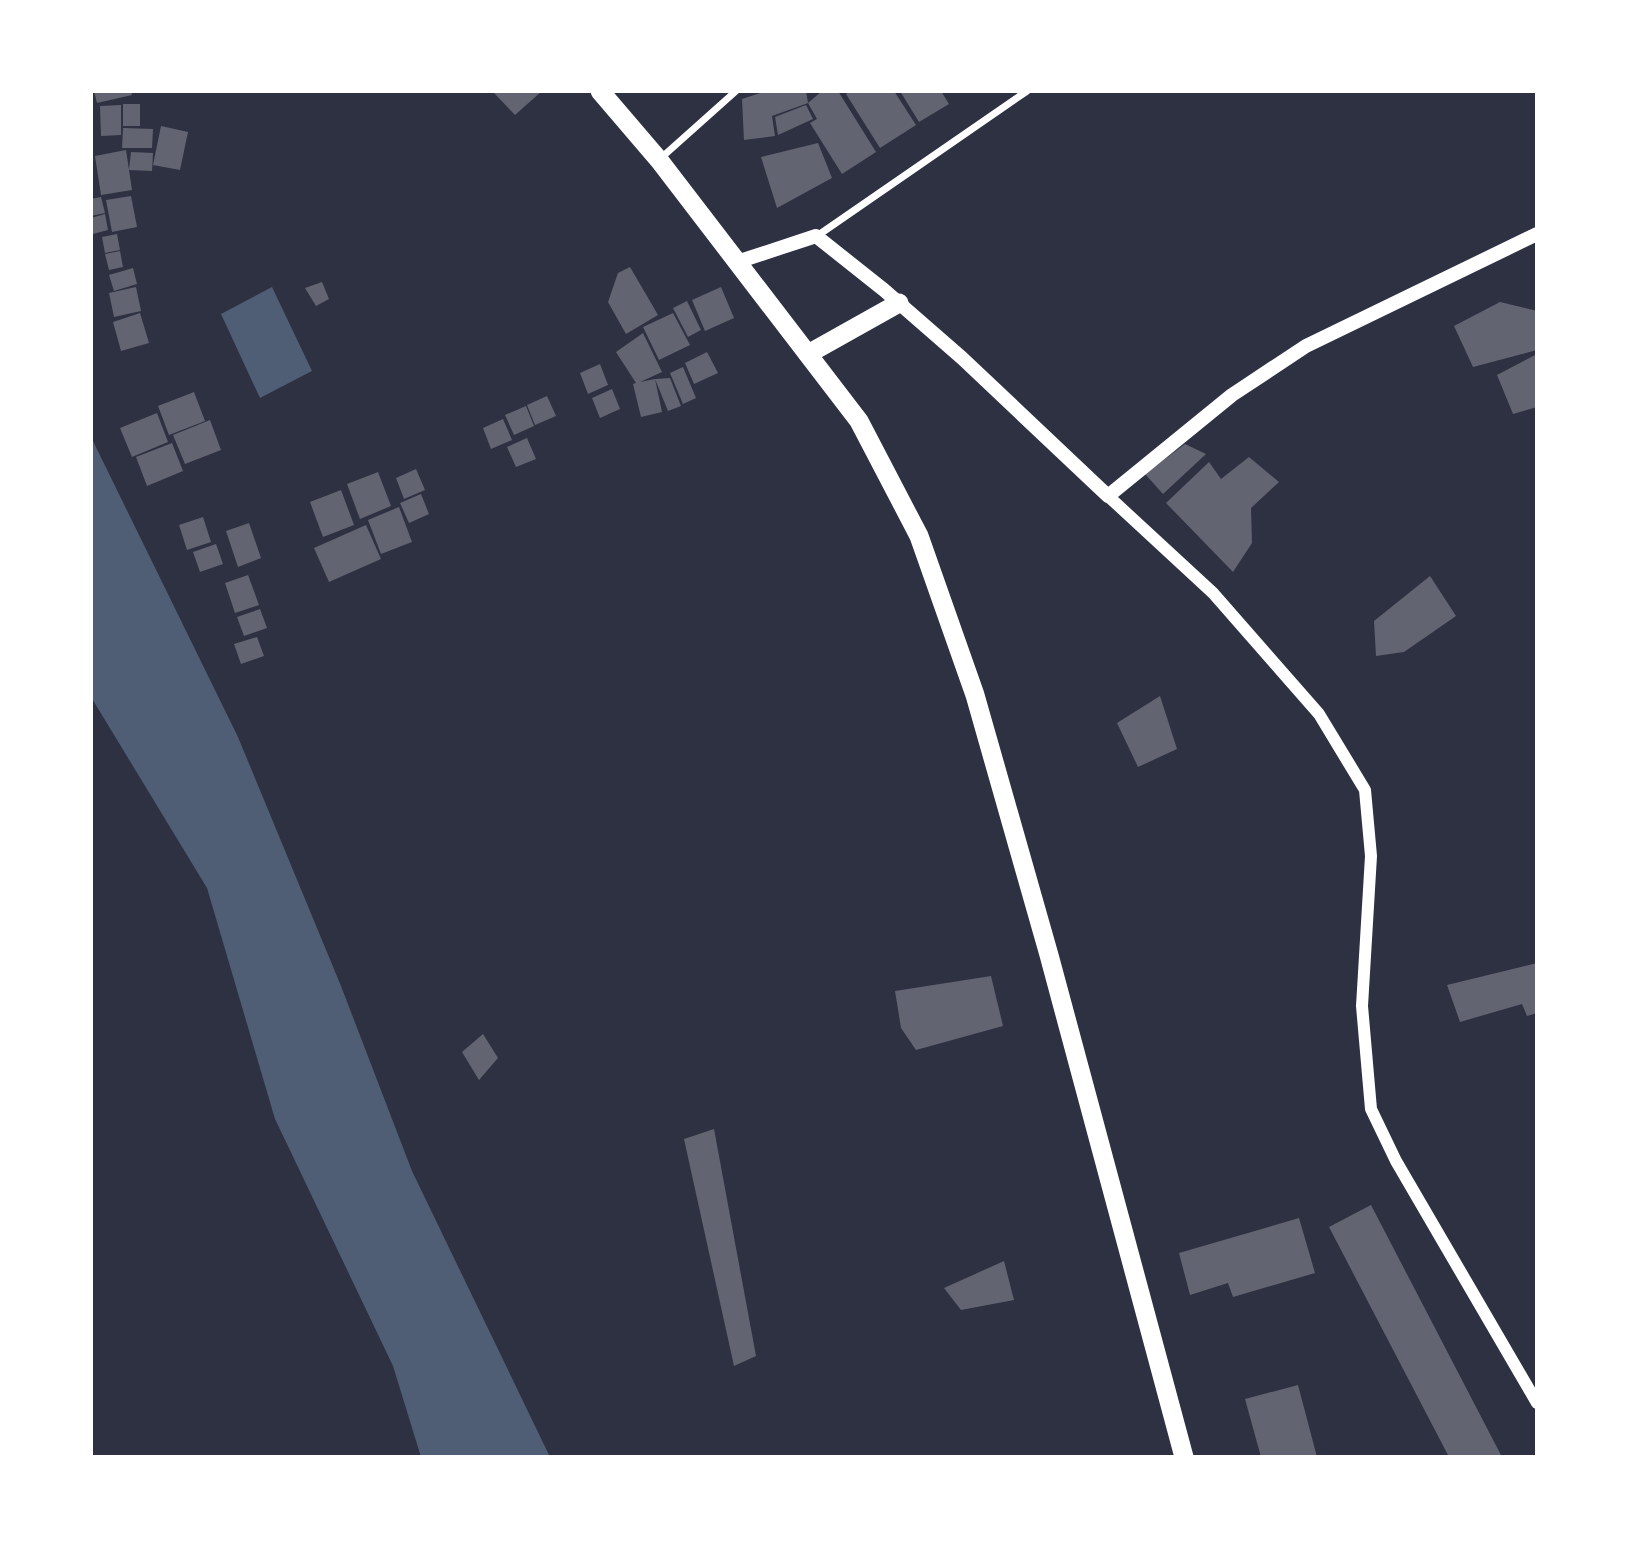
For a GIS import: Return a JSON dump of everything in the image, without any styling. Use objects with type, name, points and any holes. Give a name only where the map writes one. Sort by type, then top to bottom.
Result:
[{"type":"highway","points":[[600,91],[659,160],[859,421],[919,536],[975,695],[1049,955],[1184,1457]]},
{"type":"highway","points":[[808,354],[848,334],[899,303]]},
{"type":"main road","points":[[737,262],[816,236],[962,358],[1108,496],[1232,395],[1306,346],[1537,234]]},
{"type":"street","points":[[659,160],[736,91]]},
{"type":"street","points":[[816,236],[1027,91]]},
{"type":"street","points":[[1108,496],[1213,593],[1319,714],[1364,790],[1371,856],[1363,1006],[1371,1109],[1396,1161],[1537,1402]]},
{"type":"water","points":[[272,287],[312,371],[260,398],[221,314]]},
{"type":"water","points":[[91,437],[238,737],[341,986],[412,1171],[550,1457],[421,1457],[393,1366],[275,1119],[207,888],[91,697]]},
{"type":"building","points":[[94,91],[131,91],[132,95],[97,103]]},
{"type":"building","points":[[542,91],[515,115],[494,93]]},
{"type":"building","points":[[766,91],[806,91],[808,103],[772,116],[775,136],[744,140],[742,99]]},
{"type":"building","points":[[822,91],[838,91],[876,152],[842,174],[810,123],[817,119],[808,103]]},
{"type":"building","points":[[851,91],[894,91],[916,125],[880,148],[846,94]]},
{"type":"building","points":[[900,91],[941,91],[949,104],[919,122]]},
{"type":"building","points":[[123,104],[140,104],[140,126],[123,126]]},
{"type":"building","points":[[121,105],[121,135],[101,136],[100,106]]},
{"type":"building","points":[[806,105],[813,119],[778,135],[775,117]]},
{"type":"building","points":[[161,126],[188,132],[180,170],[153,165]]},
{"type":"building","points":[[123,128],[153,129],[152,148],[122,148]]},
{"type":"building","points":[[818,143],[832,178],[777,208],[761,157]]},
{"type":"building","points":[[126,150],[132,190],[101,195],[95,156]]},
{"type":"building","points":[[131,152],[153,153],[152,171],[129,170]]},
{"type":"building","points":[[131,196],[137,227],[112,232],[106,200]]},
{"type":"building","points":[[101,197],[105,213],[91,216],[91,199]]},
{"type":"building","points":[[105,214],[108,230],[93,234],[91,218]]},
{"type":"building","points":[[117,234],[120,250],[105,253],[102,237]]},
{"type":"building","points":[[120,251],[123,267],[109,270],[105,254]]},
{"type":"building","points":[[630,267],[658,315],[626,334],[608,302],[618,273]]},
{"type":"building","points":[[133,268],[137,284],[114,291],[109,275]]},
{"type":"building","points":[[322,282],[329,299],[316,306],[305,288]]},
{"type":"building","points":[[136,287],[141,311],[114,317],[109,293]]},
{"type":"building","points":[[721,287],[734,318],[705,331],[692,300]]},
{"type":"building","points":[[687,301],[701,330],[688,337],[673,308]]},
{"type":"building","points":[[1500,302],[1537,311],[1537,350],[1473,367],[1454,326]]},
{"type":"building","points":[[140,313],[149,343],[121,351],[113,322]]},
{"type":"building","points":[[673,313],[690,345],[659,360],[643,327]]},
{"type":"building","points":[[643,333],[662,372],[640,382],[655,379],[662,412],[641,417],[633,384],[636,383],[616,352]]},
{"type":"building","points":[[707,352],[718,373],[694,384],[685,363]]},
{"type":"building","points":[[1537,354],[1537,407],[1513,414],[1497,375]]},
{"type":"building","points":[[600,364],[608,385],[588,394],[580,373]]},
{"type":"building","points":[[683,367],[696,398],[683,404],[670,373]]},
{"type":"building","points":[[670,378],[681,406],[668,411],[655,379]]},
{"type":"building","points":[[612,389],[620,409],[600,418],[592,398]]},
{"type":"building","points":[[194,392],[205,421],[169,435],[158,406]]},
{"type":"building","points":[[547,396],[556,416],[535,425],[527,405]]},
{"type":"building","points":[[526,406],[534,426],[514,435],[505,415]]},
{"type":"building","points":[[157,413],[168,442],[132,457],[120,428]]},
{"type":"building","points":[[503,419],[512,440],[491,449],[483,428]]},
{"type":"building","points":[[210,420],[221,450],[185,464],[173,435]]},
{"type":"building","points":[[527,438],[536,459],[516,467],[507,447]]},
{"type":"building","points":[[172,443],[183,471],[147,486],[136,457]]},
{"type":"building","points":[[1185,444],[1206,454],[1163,494],[1145,474]]},
{"type":"building","points":[[1249,457],[1279,482],[1251,508],[1252,543],[1233,572],[1166,503],[1209,462],[1221,479]]},
{"type":"building","points":[[416,469],[425,490],[404,499],[396,478]]},
{"type":"building","points":[[378,472],[391,506],[360,519],[347,484]]},
{"type":"building","points":[[341,490],[354,525],[323,537],[310,502]]},
{"type":"building","points":[[421,494],[429,514],[409,523],[400,503]]},
{"type":"building","points":[[399,507],[412,542],[381,554],[368,520]]},
{"type":"building","points":[[203,517],[211,542],[187,550],[179,525]]},
{"type":"building","points":[[249,523],[261,558],[238,567],[226,531]]},
{"type":"building","points":[[366,525],[381,559],[329,582],[314,548]]},
{"type":"building","points":[[216,544],[223,564],[200,572],[193,552]]},
{"type":"building","points":[[248,575],[259,605],[235,613],[225,583]]},
{"type":"building","points":[[1430,576],[1456,616],[1404,652],[1376,656],[1374,621]]},
{"type":"building","points":[[260,609],[267,628],[244,636],[237,617]]},
{"type":"building","points":[[257,637],[264,656],[241,664],[234,644]]},
{"type":"building","points":[[1160,696],[1177,749],[1138,767],[1117,723]]},
{"type":"building","points":[[1537,963],[1537,1013],[1527,1016],[1522,1004],[1460,1022],[1447,985]]},
{"type":"building","points":[[991,976],[1003,1026],[916,1050],[901,1028],[895,991]]},
{"type":"building","points":[[483,1034],[498,1058],[479,1080],[462,1052]]},
{"type":"building","points":[[714,1129],[756,1356],[734,1366],[684,1139]]},
{"type":"building","points":[[1371,1205],[1502,1457],[1449,1457],[1329,1227]]},
{"type":"building","points":[[1299,1218],[1315,1273],[1233,1297],[1228,1283],[1190,1295],[1179,1253]]},
{"type":"building","points":[[1004,1261],[1014,1300],[961,1310],[944,1288]]},
{"type":"building","points":[[1298,1385],[1317,1457],[1261,1457],[1245,1399]]}]
